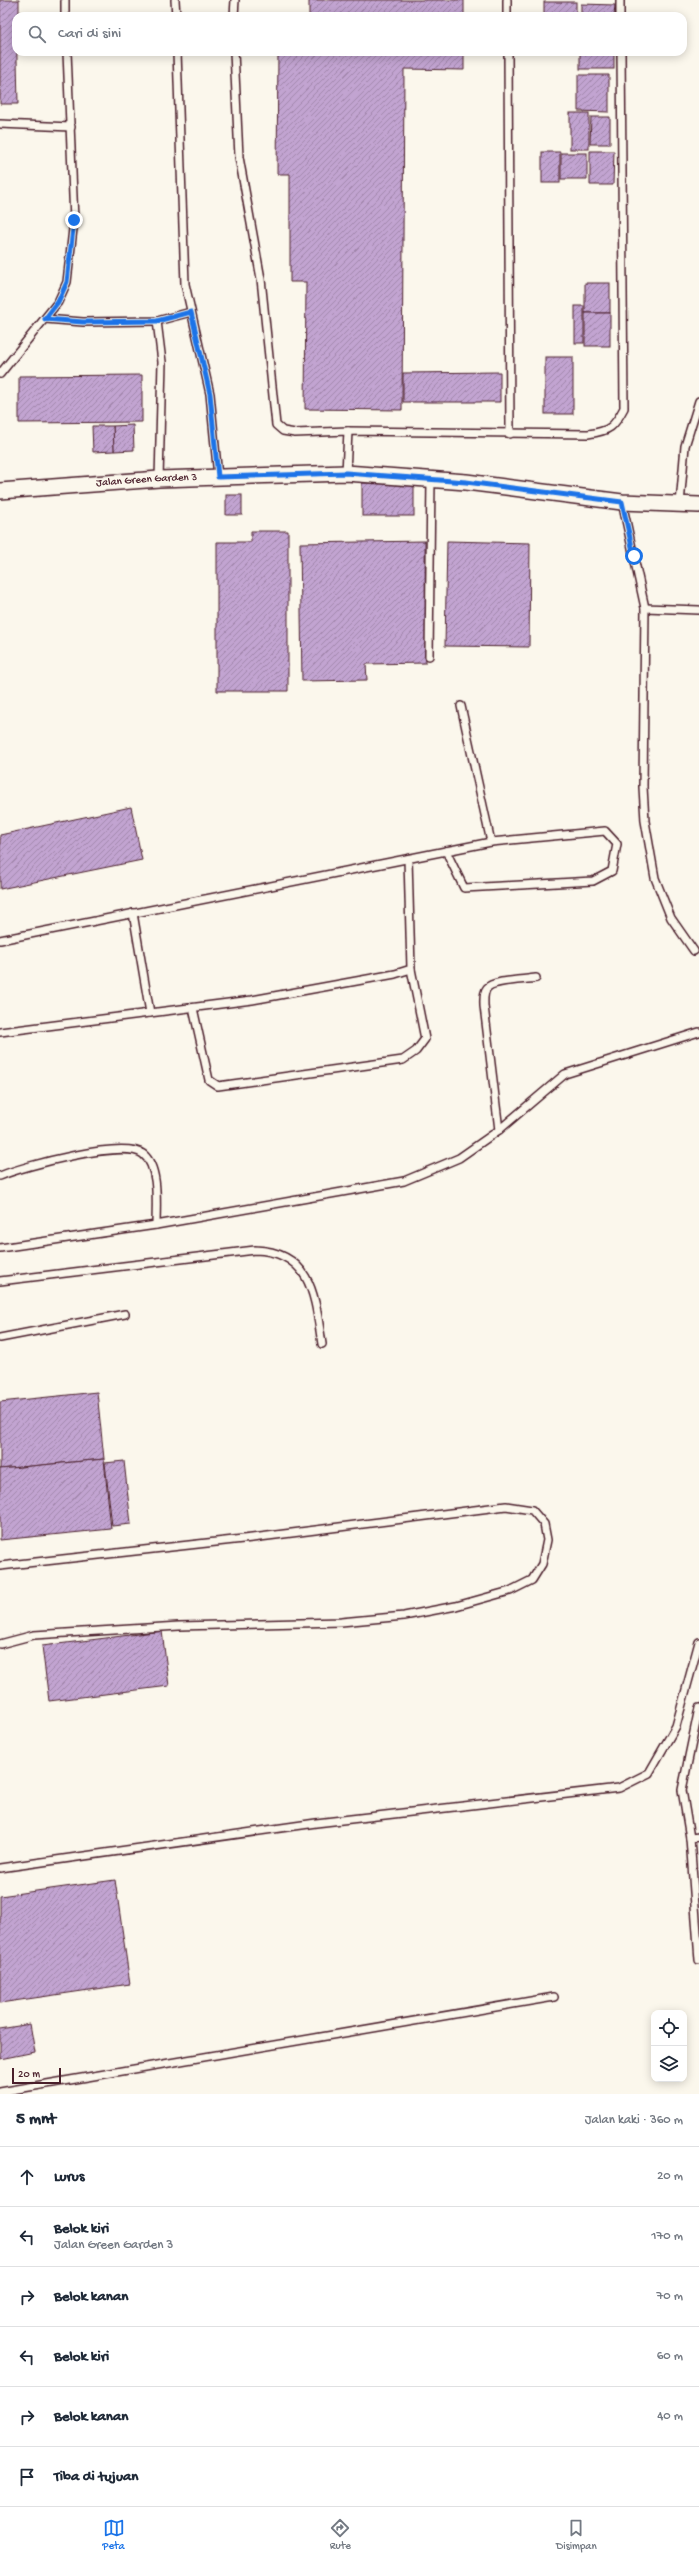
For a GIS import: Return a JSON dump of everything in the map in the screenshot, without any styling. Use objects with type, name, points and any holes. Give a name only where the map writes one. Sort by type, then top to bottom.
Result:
[{"type":"street","name":"Jalan Green Garden 3","points":[[0,491],[159,479],[346,473],[431,479],[622,502],[699,505]]},
{"type":"lane","points":[[65,0],[65,12]]},
{"type":"lane","points":[[175,0],[176,12]]},
{"type":"lane","points":[[234,12],[235,0]]},
{"type":"lane","points":[[507,0],[507,12]]},
{"type":"lane","points":[[620,0],[620,12]]},
{"type":"lane","points":[[0,374],[58,302],[67,282],[74,220],[67,56]]},
{"type":"lane","points":[[177,56],[185,284],[210,394],[218,477]]},
{"type":"lane","points":[[234,56],[239,157],[261,279],[276,425],[283,431],[296,433],[348,431],[510,434],[588,434],[604,432],[616,424],[624,408],[621,56]]},
{"type":"lane","points":[[508,56],[510,434]]},
{"type":"lane","points":[[0,124],[71,127]]},
{"type":"lane","points":[[45,319],[83,322],[157,321],[191,312]]},
{"type":"lane","points":[[157,321],[162,362],[159,479]]},
{"type":"lane","points":[[680,504],[685,446],[699,401]]},
{"type":"lane","points":[[346,473],[348,431]]},
{"type":"lane","points":[[429,656],[431,479]]},
{"type":"lane","points":[[622,502],[645,608],[643,787],[645,821],[655,878],[671,918],[694,952]]},
{"type":"lane","points":[[645,608],[699,610]]},
{"type":"lane","points":[[461,706],[491,842]]},
{"type":"lane","points":[[0,940],[491,842],[605,831],[617,844],[612,871],[592,881],[464,888],[446,851]]},
{"type":"lane","points":[[193,1008],[209,1080],[218,1086],[403,1060],[416,1051],[425,1039],[411,969],[408,859]]},
{"type":"lane","points":[[133,913],[150,1013]]},
{"type":"lane","points":[[0,1032],[252,1000],[395,974],[411,969]]},
{"type":"lane","points":[[499,1130],[484,1006],[484,994],[488,987],[494,983],[536,978]]},
{"type":"lane","points":[[0,1248],[156,1225],[404,1181],[459,1158],[499,1130],[565,1074],[699,1032]]},
{"type":"lane","points":[[0,1176],[69,1157],[128,1149],[144,1155],[155,1175],[156,1225]]},
{"type":"lane","points":[[0,1281],[255,1250],[272,1250],[289,1257],[307,1276],[315,1300],[322,1344]]},
{"type":"lane","points":[[0,1338],[125,1314]]},
{"type":"lane","points":[[0,1566],[207,1544],[506,1506],[532,1510],[544,1524],[547,1540],[542,1564],[532,1580],[510,1591],[456,1606],[404,1616],[341,1622],[179,1626],[34,1635],[0,1644]]},
{"type":"lane","points":[[0,1868],[316,1823],[619,1788],[649,1773],[676,1726],[699,1642]]},
{"type":"lane","points":[[699,1708],[682,1790],[690,1838],[699,1960]]},
{"type":"lane","points":[[690,1838],[699,1837]]},
{"type":"lane","points":[[0,2092],[554,1997]]},
{"type":"building","points":[[0,0],[19,0],[19,12],[12,12],[12,56],[17,56],[18,104],[0,104]]},
{"type":"building","points":[[309,0],[464,0],[464,12],[309,12]]},
{"type":"building","points":[[544,2],[576,2],[576,12],[544,12]]},
{"type":"building","points":[[581,4],[615,5],[614,12],[581,12]]},
{"type":"building","points":[[278,56],[464,56],[464,70],[404,69],[402,410],[305,409],[306,282],[290,282],[290,174],[277,174]]},
{"type":"building","points":[[580,56],[614,56],[614,69],[580,69]]},
{"type":"building","points":[[578,75],[609,75],[609,112],[578,111]]},
{"type":"building","points":[[570,113],[589,113],[589,149],[570,149]]},
{"type":"building","points":[[591,117],[610,117],[610,144],[590,144]]},
{"type":"building","points":[[590,151],[614,151],[613,185],[590,185]]},
{"type":"building","points":[[542,152],[560,152],[560,183],[542,183]]},
{"type":"building","points":[[561,153],[587,153],[587,179],[561,179]]},
{"type":"building","points":[[585,283],[610,283],[610,313],[585,313]]},
{"type":"building","points":[[575,306],[584,306],[584,343],[575,343]]},
{"type":"building","points":[[585,313],[610,313],[610,346],[585,346]]},
{"type":"building","points":[[545,357],[573,357],[573,414],[545,414]]},
{"type":"building","points":[[500,372],[500,402],[403,402],[403,373]]},
{"type":"building","points":[[142,375],[142,422],[19,423],[19,376]]},
{"type":"building","points":[[133,425],[134,450],[114,451],[113,426]]},
{"type":"building","points":[[92,426],[113,426],[114,451],[93,452]]},
{"type":"building","points":[[362,483],[414,483],[414,516],[362,516]]},
{"type":"building","points":[[226,495],[242,495],[242,515],[226,515]]},
{"type":"building","points":[[251,531],[288,531],[288,691],[217,691],[217,542],[251,542]]},
{"type":"building","points":[[425,541],[426,663],[366,664],[367,680],[302,681],[300,543]]},
{"type":"building","points":[[447,541],[530,543],[529,647],[445,646]]},
{"type":"building","points":[[131,807],[142,860],[0,889],[0,835]]},
{"type":"building","points":[[97,1392],[104,1459],[0,1469],[0,1402]]},
{"type":"building","points":[[104,1459],[111,1529],[0,1540],[0,1469]]},
{"type":"building","points":[[124,1461],[131,1524],[112,1526],[105,1463]]},
{"type":"building","points":[[162,1631],[169,1686],[49,1701],[42,1646]]},
{"type":"building","points":[[115,1880],[130,1984],[0,2003],[0,1896]]},
{"type":"building","points":[[30,2024],[35,2052],[0,2059],[0,2029]]},
{"type":"route","points":[[74,220],[67,282],[58,302],[45,319],[83,322],[157,321],[191,312],[194,318],[210,394],[218,477],[346,473],[466,482],[622,502],[634,556]]}]
